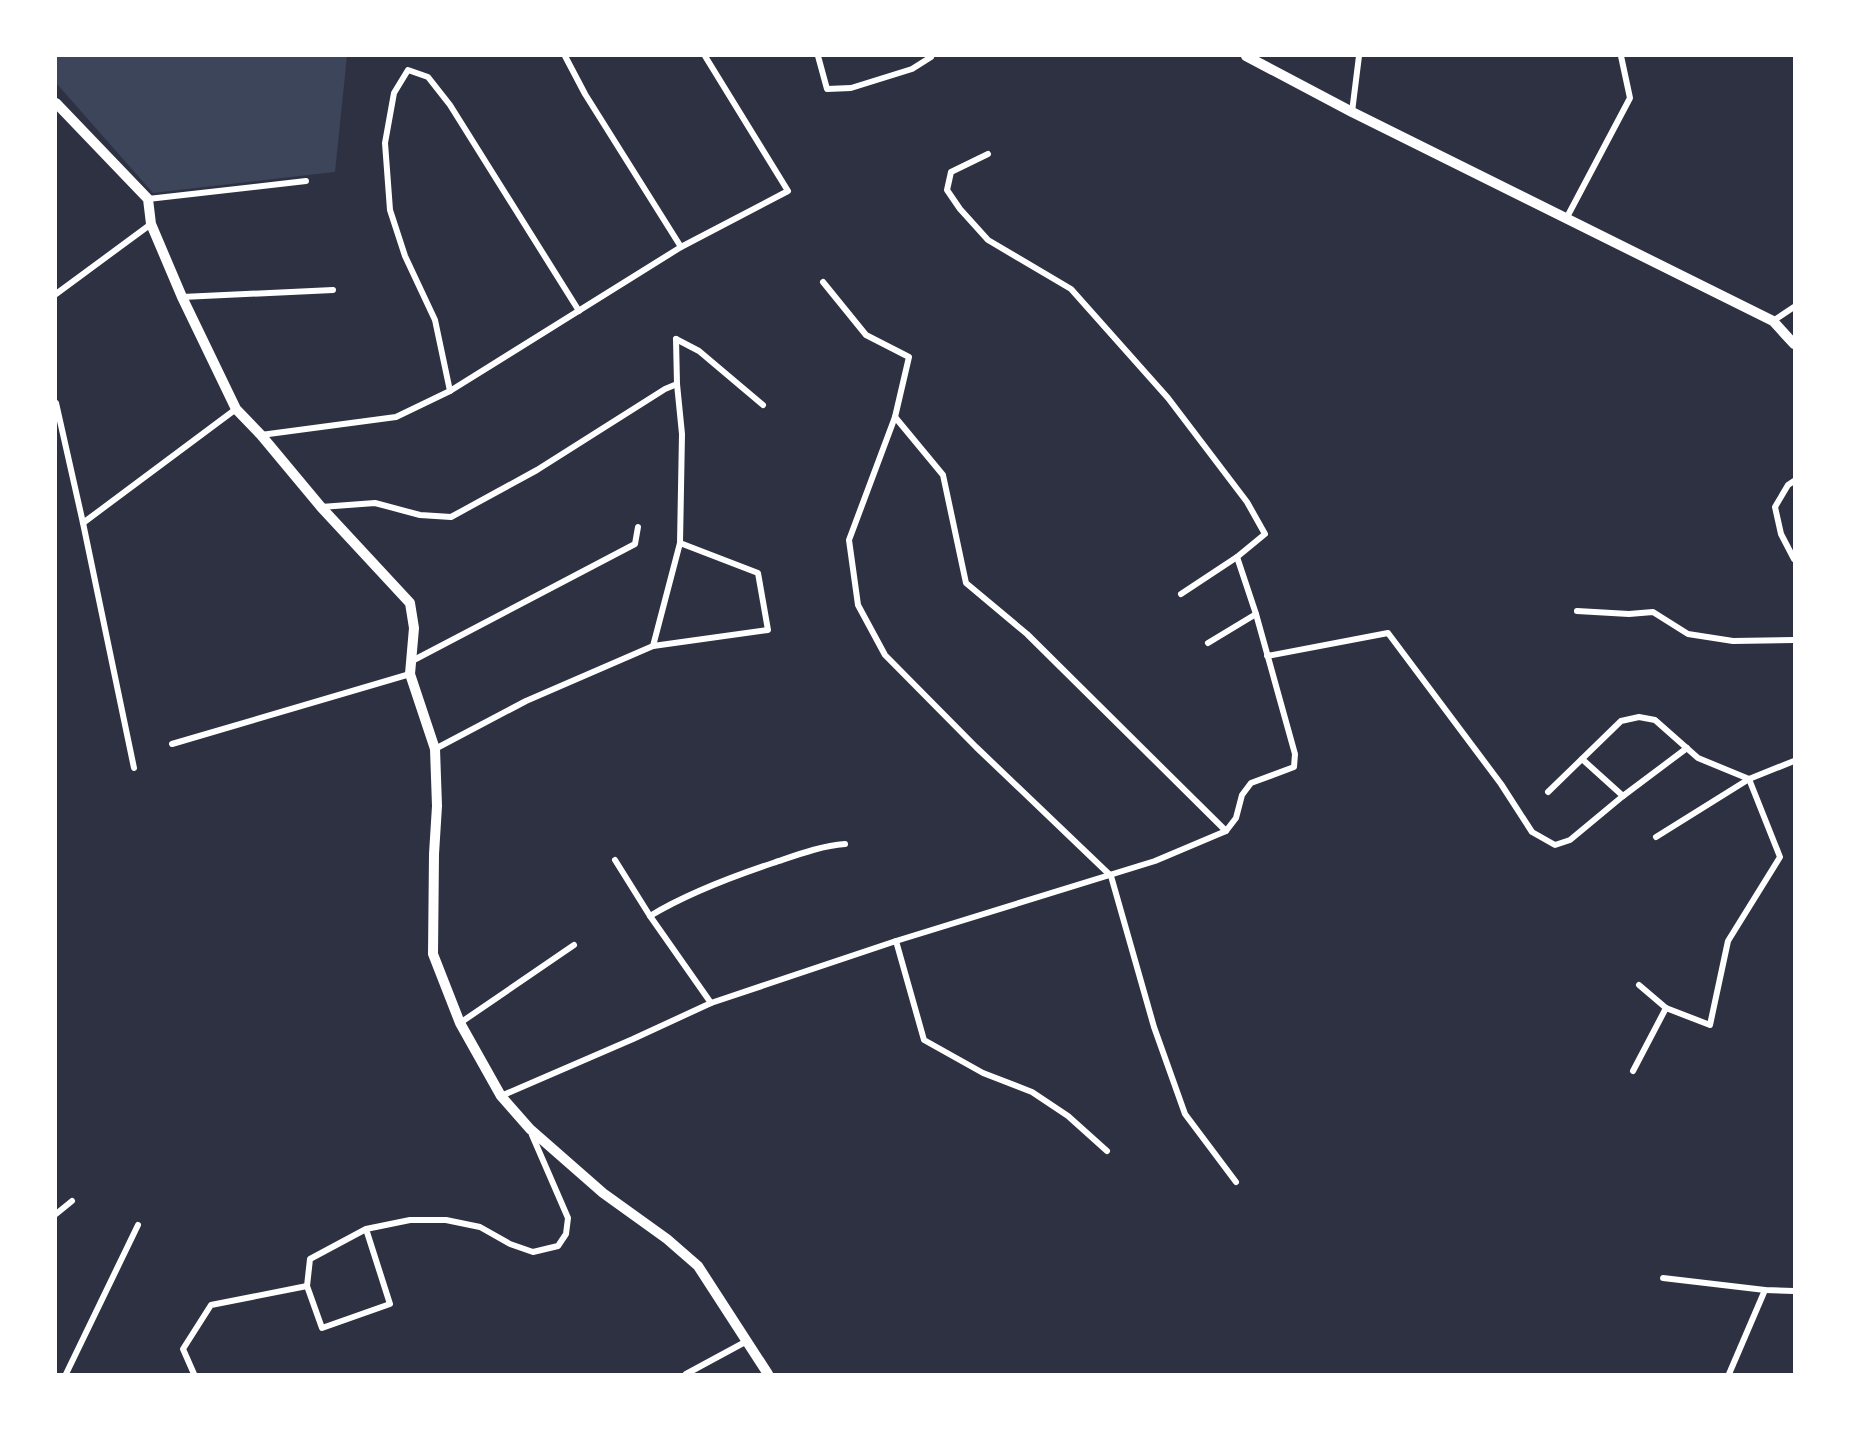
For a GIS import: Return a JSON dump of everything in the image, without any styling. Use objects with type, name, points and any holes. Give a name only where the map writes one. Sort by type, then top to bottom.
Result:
[{"type":"street","points":[[565,56],[585,94],[681,247]]},
{"type":"street","points":[[261,435],[396,417],[450,391],[681,247],[788,191],[705,56]]},
{"type":"street","points":[[818,56],[827,89],[851,88],[912,69],[930,56]]},
{"type":"street","points":[[1246,56],[1352,112],[1773,321],[1794,344]]},
{"type":"street","points":[[1352,112],[1359,56]]},
{"type":"street","points":[[1566,219],[1630,98],[1621,56]]},
{"type":"street","points":[[450,391],[435,320],[405,256],[390,210],[385,143],[394,93],[408,70],[428,77],[450,105],[579,311]]},
{"type":"street","points":[[56,103],[148,199],[151,224],[182,297],[236,409],[261,435],[321,507],[410,603],[414,628],[410,674],[435,749],[437,806],[433,954],[460,1023],[501,1096],[530,1129],[603,1193],[666,1239],[698,1266],[768,1374]]},
{"type":"street","points":[[988,154],[951,172],[947,190],[960,209],[988,240],[1071,289],[1168,398],[1247,502],[1265,534],[1237,557],[1181,594]]},
{"type":"street","points":[[148,199],[306,181]]},
{"type":"street","points":[[56,294],[151,224]]},
{"type":"street","points":[[823,282],[866,335],[909,357],[895,417],[849,540],[858,605],[885,655],[976,747],[1111,876],[1154,1027],[1185,1114],[1236,1182]]},
{"type":"street","points":[[182,297],[333,290]]},
{"type":"street","points":[[1773,321],[1794,307]]},
{"type":"street","points":[[653,646],[680,543],[682,434],[677,384],[676,339],[699,351],[763,405]]},
{"type":"street","points":[[321,507],[375,503],[420,515],[451,517],[537,470],[665,388],[677,384]]},
{"type":"street","points":[[56,402],[134,768]]},
{"type":"street","points":[[83,523],[236,409]]},
{"type":"street","points":[[895,417],[943,475],[966,583],[1027,634],[1226,831]]},
{"type":"street","points":[[1794,481],[1788,485],[1775,507],[1780,534],[1794,559]]},
{"type":"street","points":[[411,661],[635,544],[638,527]]},
{"type":"street","points":[[435,749],[526,701],[653,646],[768,630],[758,573],[680,543]]},
{"type":"street","points":[[501,1096],[711,1003],[896,941],[1111,876],[1155,861],[1226,831],[1236,818],[1242,795],[1251,783],[1294,767],[1295,754],[1256,614],[1237,557]]},
{"type":"street","points":[[1577,611],[1629,614],[1653,612],[1688,633],[1733,641],[1794,640]]},
{"type":"street","points":[[1208,643],[1256,614]]},
{"type":"street","points":[[1267,656],[1388,633],[1501,784],[1532,832],[1555,845],[1570,840],[1623,796],[1687,748]]},
{"type":"street","points":[[172,744],[410,674]]},
{"type":"street","points":[[1548,792],[1621,721],[1639,717],[1655,720],[1698,758],[1749,778],[1780,857],[1728,940],[1710,1025],[1666,1008],[1639,985]]},
{"type":"street","points":[[1581,759],[1623,796]]},
{"type":"street","points":[[1656,837],[1749,778],[1794,761]]},
{"type":"street","points":[[650,916],[674,902],[746,872],[824,845],[845,844]]},
{"type":"street","points":[[615,860],[650,916],[711,1003]]},
{"type":"street","points":[[896,941],[924,1040],[983,1073],[1032,1092],[1068,1116],[1107,1151]]},
{"type":"street","points":[[460,1023],[574,945]]},
{"type":"street","points":[[1633,1071],[1666,1008]]},
{"type":"street","points":[[366,1229],[390,1304],[322,1328],[307,1286],[310,1258],[366,1229],[410,1220],[446,1220],[480,1227],[510,1244],[533,1252],[558,1246],[566,1234],[567,1218],[530,1129]]},
{"type":"street","points":[[56,1214],[72,1201]]},
{"type":"street","points":[[66,1374],[138,1225]]},
{"type":"street","points":[[1663,1278],[1765,1290],[1794,1291]]},
{"type":"street","points":[[194,1374],[183,1349],[210,1305],[307,1286]]},
{"type":"street","points":[[1729,1374],[1765,1290]]},
{"type":"street","points":[[686,1374],[747,1341]]},
{"type":"shaded area","points":[[56,56],[347,56],[335,172],[153,193],[56,83]]}]
